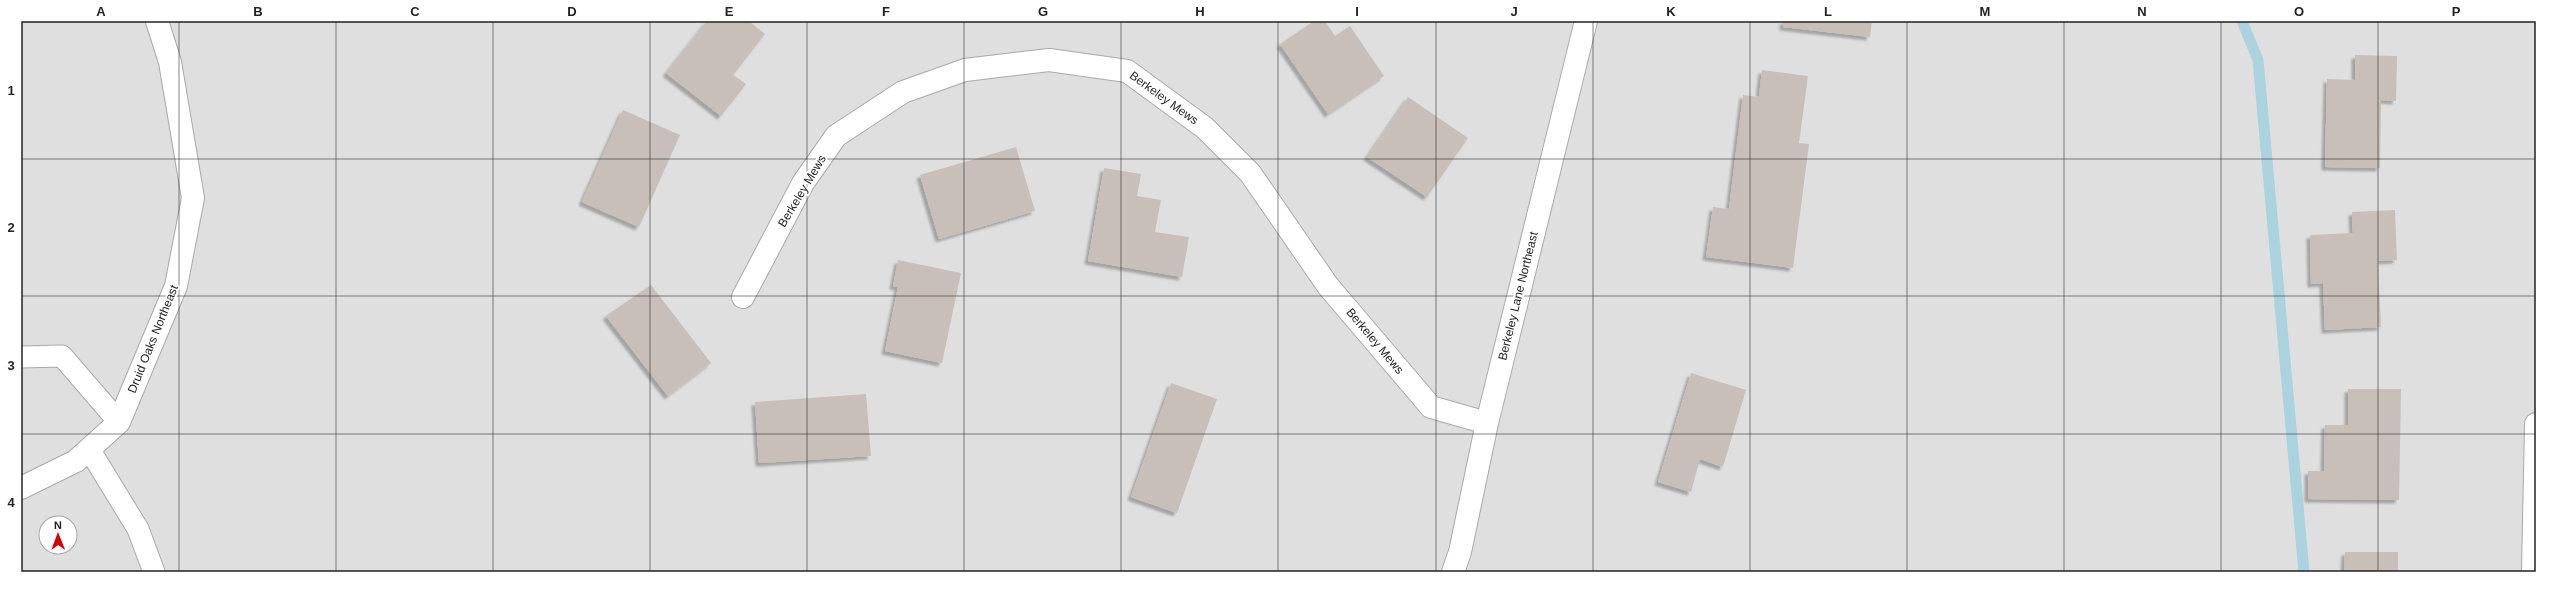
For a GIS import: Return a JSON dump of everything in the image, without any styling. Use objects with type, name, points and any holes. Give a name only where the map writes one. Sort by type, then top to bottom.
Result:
[{"type":"street","name":"Druid Oaks Northeast","points":[[21,488],[76,461],[119,422],[176,286],[193,198],[170,62],[157,21]]},
{"type":"street","name":"Berkeley Lane Northeast","points":[[1453,572],[1460,552],[1487,423],[1586,21]]},
{"type":"street","name":"Berkeley Mews","points":[[743,297],[803,183],[836,136],[903,92],[965,70],[1049,60],[1127,71],[1205,128],[1250,173],[1328,286],[1431,407],[1487,423]]},
{"type":"street","points":[[2533,572],[2536,424]]},
{"type":"lane","points":[[21,357],[62,356],[119,422]]},
{"type":"lane","points":[[89,449],[138,530],[154,572]]},
{"type":"shaded area","points":[[21,21],[2536,21],[2536,572],[21,572]]},
{"type":"building","points":[[707,21],[749,21],[765,34],[733,75],[746,84],[721,116],[666,73]]},
{"type":"building","points":[[1314,21],[1325,21],[1335,36],[1350,26],[1384,76],[1328,114],[1280,44]]},
{"type":"building","points":[[1783,21],[1872,21],[1870,37],[1783,27]]},
{"type":"building","points":[[2355,55],[2397,56],[2396,101],[2381,100],[2380,168],[2325,167],[2327,79],[2355,80]]},
{"type":"building","points":[[1762,70],[1808,76],[1799,143],[1809,144],[1793,268],[1706,257],[1713,207],[1729,209],[1743,95],[1759,97]]},
{"type":"building","points":[[1408,97],[1468,138],[1427,197],[1367,157]]},
{"type":"building","points":[[623,110],[680,135],[639,227],[582,202]]},
{"type":"building","points":[[1016,147],[1035,211],[939,239],[920,175]]},
{"type":"building","points":[[1104,168],[1141,174],[1137,196],[1161,200],[1155,232],[1189,237],[1182,277],[1088,261]]},
{"type":"building","points":[[2395,210],[2397,260],[2378,261],[2381,327],[2325,330],[2323,283],[2311,284],[2310,235],[2353,233],[2352,212]]},
{"type":"building","points":[[898,260],[961,273],[942,363],[885,351],[898,287],[893,286]]},
{"type":"building","points":[[651,285],[711,363],[668,396],[606,316]]},
{"type":"building","points":[[1691,373],[1746,390],[1723,467],[1700,459],[1691,492],[1658,482]]},
{"type":"building","points":[[1171,383],[1217,399],[1177,513],[1131,497]]},
{"type":"building","points":[[2348,389],[2401,389],[2399,500],[2308,499],[2308,471],[2324,471],[2325,425],[2348,425]]},
{"type":"building","points":[[866,394],[871,456],[759,463],[755,402]]},
{"type":"building","points":[[2345,552],[2398,552],[2398,572],[2344,572]]},
{"type":"waterway","points":[[2242,21],[2258,60],[2304,572]]}]
